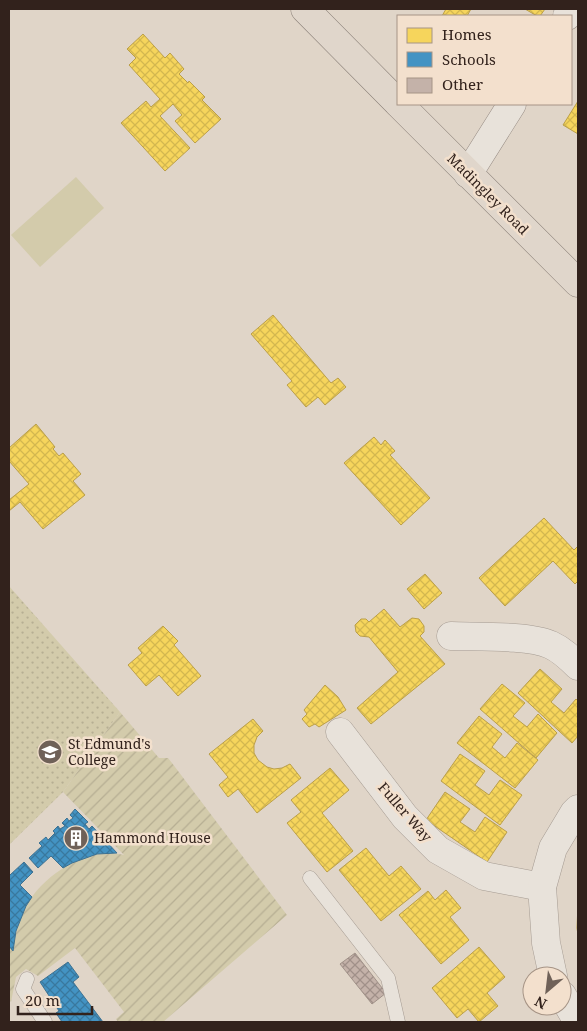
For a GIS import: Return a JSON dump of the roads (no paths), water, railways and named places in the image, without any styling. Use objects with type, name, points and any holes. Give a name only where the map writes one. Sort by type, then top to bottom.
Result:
[{"type":"main road","name":"Madingley Road","points":[[305,9],[397,103]]},
{"type":"main road","name":"Madingley Road","points":[[399,105],[578,283]]},
{"type":"street","points":[[468,174],[511,105]]},
{"type":"street","points":[[451,636],[521,639],[550,644],[573,661]]},
{"type":"street","name":"Fuller Way","points":[[340,732],[405,817],[438,850],[484,876],[542,887]]},
{"type":"street","points":[[551,966],[546,943],[542,887],[554,848],[578,809]]},
{"type":"lane","points":[[310,878],[388,978],[398,1022]]},
{"type":"lane","points":[[27,979],[23,989],[45,1022]]},
{"type":"place","name":"St Edmund's College","points":[[50,752]]},
{"type":"place","name":"Hammond House","points":[[76,838]]}]
